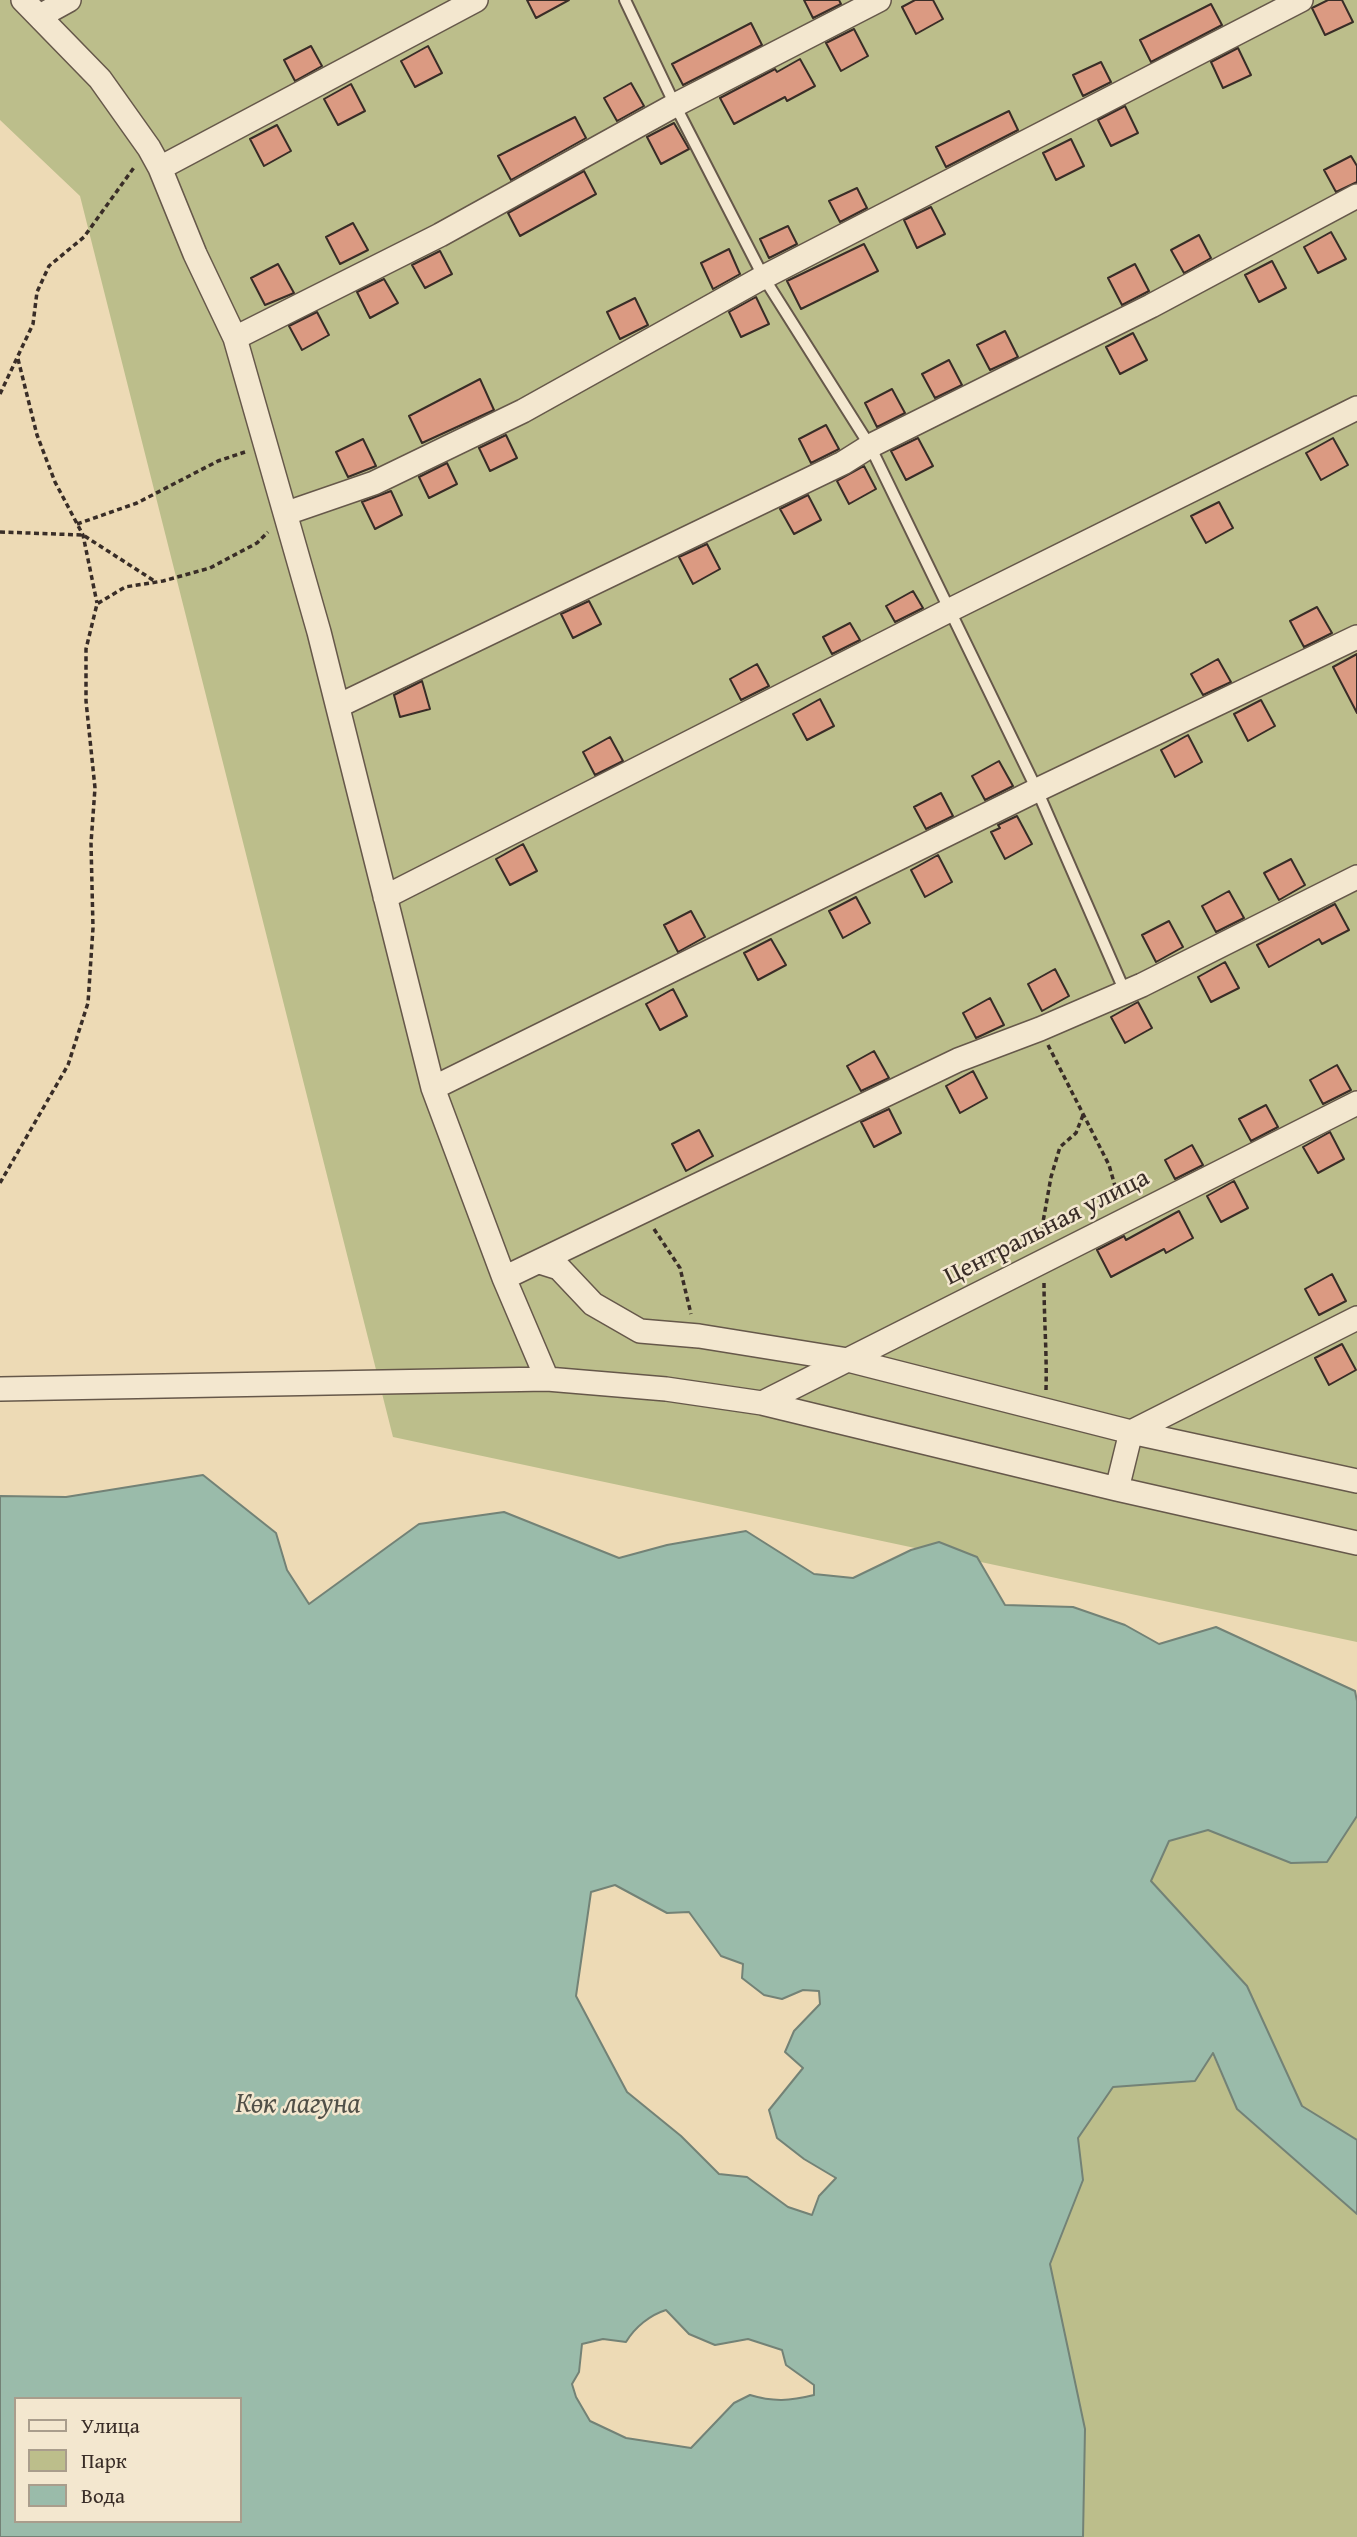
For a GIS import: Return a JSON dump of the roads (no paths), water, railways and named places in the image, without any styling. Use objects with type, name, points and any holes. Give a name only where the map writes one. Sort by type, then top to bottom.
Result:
[{"type":"street","points":[[23,0],[100,79],[149,148],[235,338],[287,513],[338,706],[433,1088],[504,1278],[547,1379]]},
{"type":"street","points":[[40,16],[69,0]]},
{"type":"street","points":[[160,168],[476,0]]},
{"type":"street","points":[[235,338],[440,235],[675,105],[879,0]]},
{"type":"street","points":[[287,513],[374,483],[510,418],[764,278],[1301,0]]},
{"type":"street","points":[[338,706],[844,463],[870,446],[1151,306],[1357,196]]},
{"type":"street","points":[[385,897],[950,610],[1357,408]]},
{"type":"street","points":[[433,1088],[1037,790],[1357,636]]},
{"type":"street","points":[[504,1278],[958,1060],[1040,1029],[1125,992],[1357,877]]},
{"type":"street","name":"Центральная улица","points":[[762,1403],[1357,1103]]},
{"type":"street","points":[[540,1262],[559,1268],[593,1304],[640,1331],[699,1336],[848,1360],[1131,1432],[1357,1481]]},
{"type":"street","points":[[1131,1432],[1357,1318]]},
{"type":"street","points":[[0,1389],[547,1379],[666,1389],[762,1403],[1118,1489],[1357,1543]]},
{"type":"street","points":[[1118,1489],[1131,1432]]},
{"type":"lane","points":[[625,0],[675,105],[764,278],[870,446],[1037,790],[1125,992]]},
{"type":"water","name":"Көк лагуна","points":[[203,1475],[276,1533],[287,1570],[309,1604],[419,1524],[504,1512],[619,1558],[667,1545],[746,1531],[814,1574],[853,1578],[911,1550],[939,1542],[977,1557],[1005,1605],[1073,1607],[1125,1625],[1159,1644],[1216,1627],[1355,1691],[1357,1816],[1327,1862],[1291,1863],[1208,1830],[1169,1841],[1151,1881],[1247,1986],[1302,2106],[1357,2140],[1357,2214],[1237,2109],[1213,2053],[1195,2081],[1113,2087],[1078,2138],[1083,2180],[1050,2264],[1085,2429],[1083,2537],[0,2537],[0,1496],[66,1497]],"holes":[[[615,1885],[667,1913],[689,1912],[721,1956],[743,1964],[742,1978],[764,1995],[782,1999],[803,1990],[819,1991],[820,2004],[794,2031],[785,2052],[803,2068],[769,2110],[777,2138],[804,2159],[836,2178],[819,2196],[812,2215],[788,2207],[747,2177],[719,2174],[681,2136],[627,2092],[576,1996],[591,1892]],[[666,2310],[689,2334],[715,2345],[748,2339],[782,2350],[786,2365],[814,2385],[814,2395],[782,2400],[750,2395],[734,2403],[691,2448],[626,2438],[590,2421],[572,2384],[579,2372],[582,2344],[603,2339],[626,2342],[649,2318]]]}]
